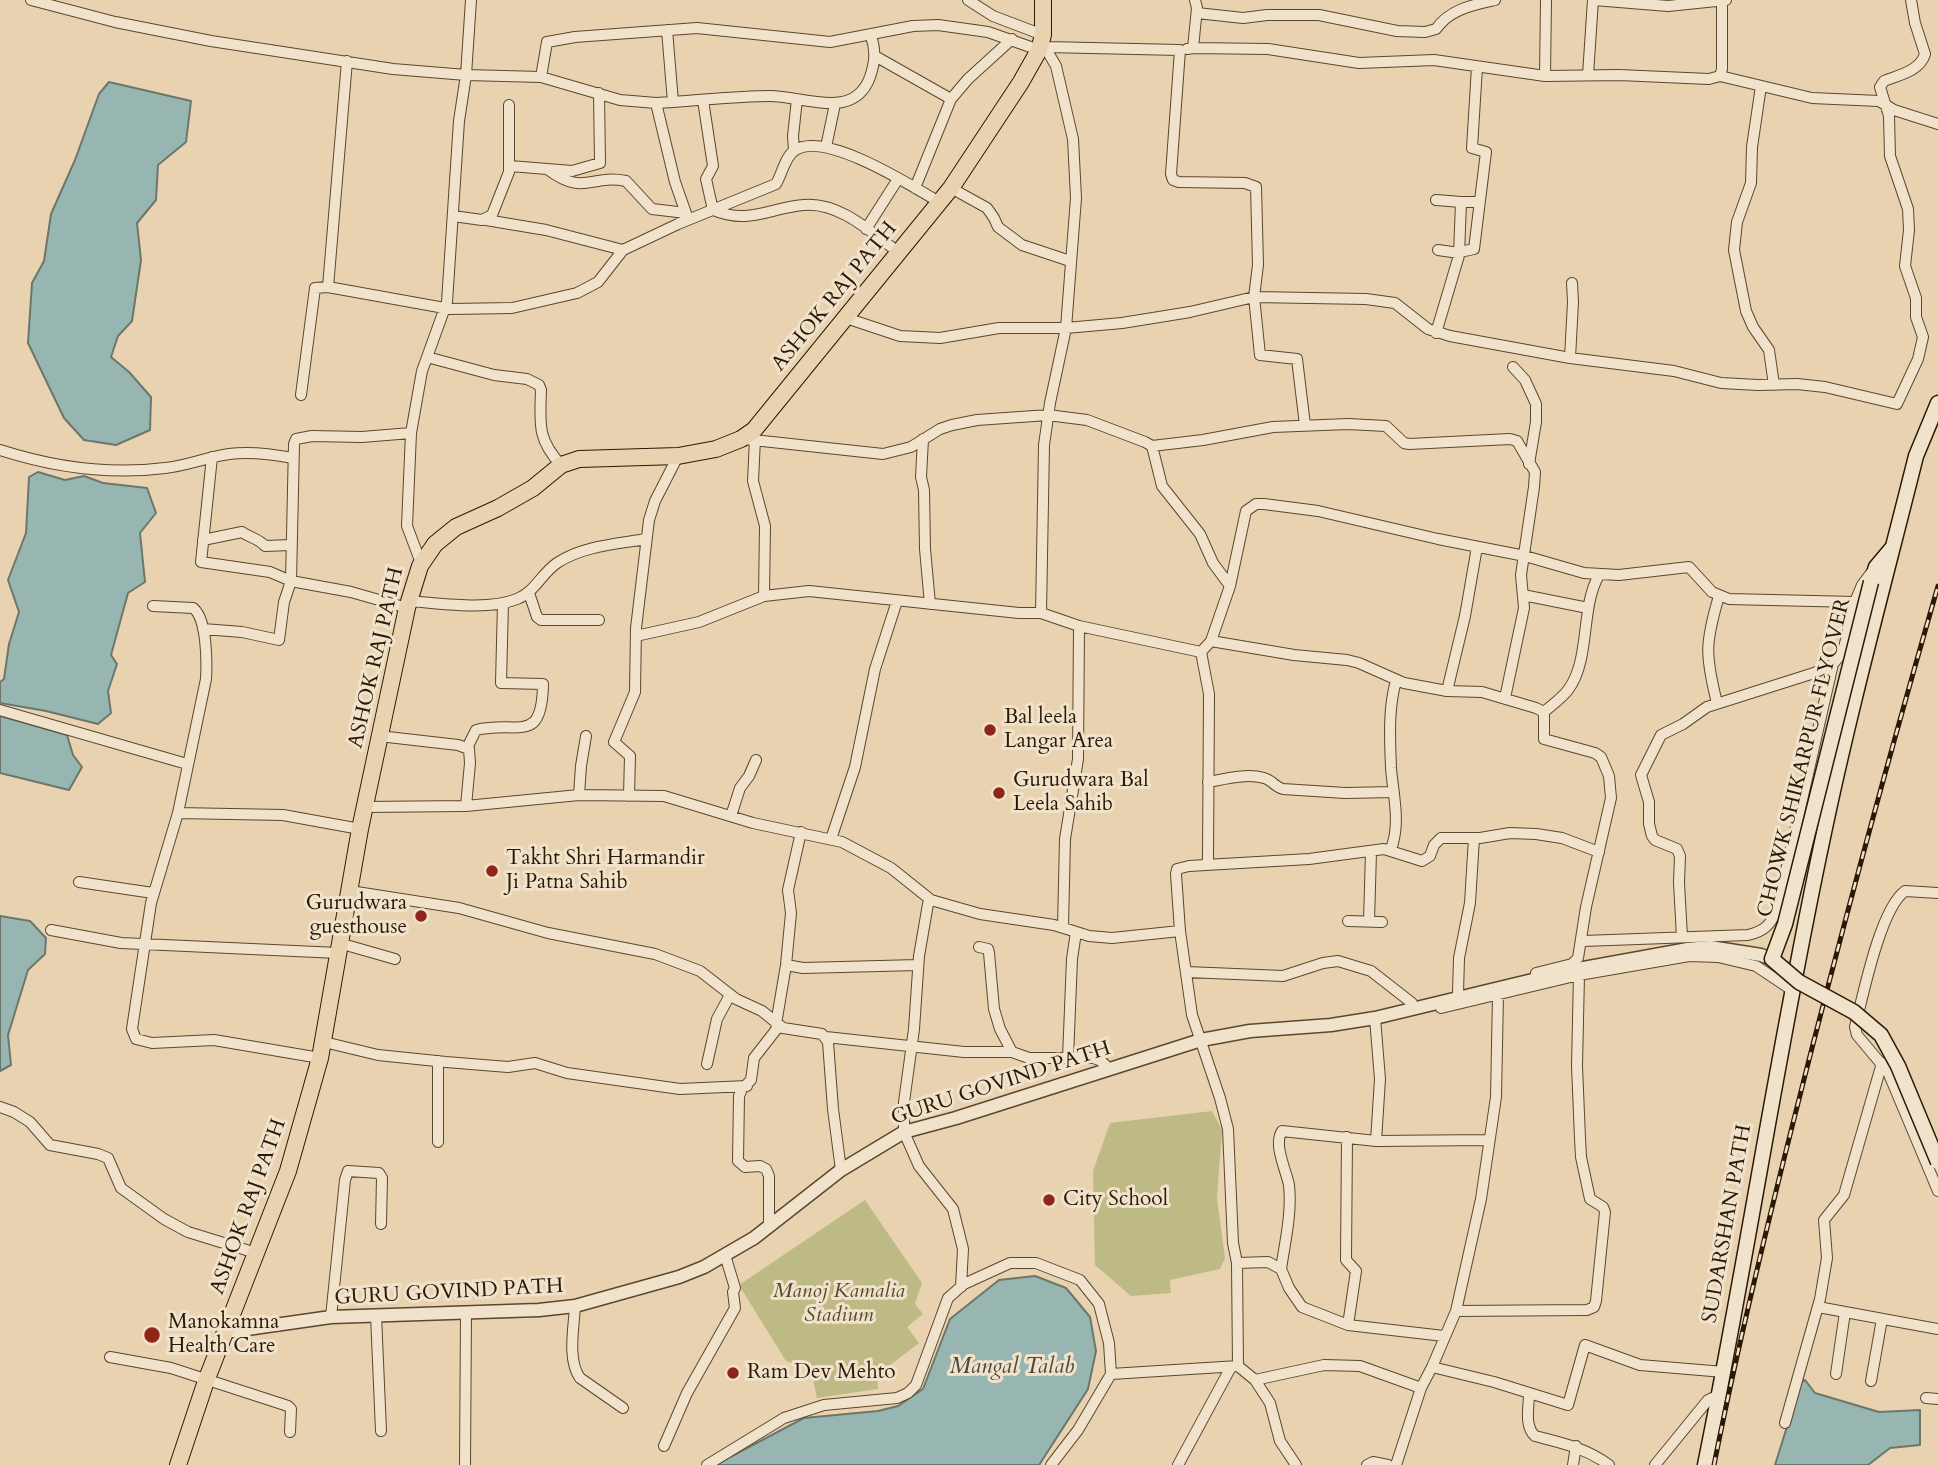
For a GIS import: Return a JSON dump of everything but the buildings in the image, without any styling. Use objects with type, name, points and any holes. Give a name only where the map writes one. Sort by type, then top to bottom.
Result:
[{"type":"main road","name":"ASHOK RAJ PATH","points":[[178,1465],[206,1381],[288,1171],[322,1050],[364,807],[407,605],[421,563],[435,544],[456,527],[533,488],[561,464],[579,459],[678,456],[716,449],[748,439],[951,188],[1021,82],[1042,43],[1043,0]]},
{"type":"main road","name":"SUDARSHAN PATH","points":[[1705,1465],[1822,839],[1916,456],[1938,402]]},
{"type":"main road","points":[[1876,566],[1893,547]]},
{"type":"main road","name":"CHOWK SHIKARPUR FLYOVER","points":[[1772,959],[1785,924],[1876,566]]},
{"type":"main road","points":[[1772,959],[1799,982],[1854,1012],[1881,1035],[1898,1066],[1938,1161]]},
{"type":"street","points":[[31,0],[127,25],[211,41],[393,69],[541,77],[620,100],[656,103],[771,96],[835,104],[848,102],[861,94],[868,81],[875,56],[871,36]]},
{"type":"street","points":[[421,563],[407,526],[411,433],[422,371],[445,308],[471,0]]},
{"type":"street","points":[[968,0],[1042,43],[1056,66],[1073,139],[1076,198],[1066,328],[1048,415],[1042,467],[1041,613]]},
{"type":"street","points":[[1193,48],[1197,13],[1195,0]]},
{"type":"street","points":[[1197,13],[1250,19],[1267,15],[1325,16],[1396,31],[1425,32],[1436,29],[1453,12],[1495,0]]},
{"type":"street","points":[[1545,76],[1546,0]]},
{"type":"street","points":[[1588,75],[1593,0],[1668,6],[1724,0],[1723,60],[1720,76]]},
{"type":"street","points":[[846,318],[878,330],[916,338],[940,338],[1013,327],[1066,328],[1122,323],[1189,312],[1254,297],[1330,297],[1386,301],[1405,309],[1419,323],[1436,332],[1570,358],[1674,371],[1721,383],[1825,387],[1898,404],[1918,359],[1923,337],[1916,317],[1916,298],[1906,272],[1909,218],[1890,156],[1886,105],[1880,84],[1921,64],[1925,54],[1915,23],[1912,0]]},
{"type":"street","points":[[541,77],[547,42],[697,28],[839,42],[913,26],[938,25],[1042,43],[1180,50],[1268,49],[1359,63],[1434,60],[1545,76],[1709,79],[1720,76],[1819,99],[1870,100],[1938,124]]},
{"type":"street","points":[[667,30],[673,102]]},
{"type":"street","points":[[915,188],[951,100],[968,79],[1012,39]]},
{"type":"street","points":[[1180,50],[1171,174],[1173,180],[1179,182],[1245,183],[1256,187],[1258,265],[1254,297],[1260,355],[1297,359],[1305,425]]},
{"type":"street","points":[[875,56],[951,100]]},
{"type":"street","points":[[328,287],[347,61]]},
{"type":"street","points":[[1438,250],[1459,254],[1474,249],[1486,152],[1472,148],[1478,67]]},
{"type":"street","points":[[1761,86],[1752,147],[1751,183],[1737,222],[1734,250],[1746,311],[1769,350],[1774,385]]},
{"type":"street","points":[[510,166],[581,170],[600,163],[599,93]]},
{"type":"street","points":[[301,395],[309,345],[313,290],[328,287],[445,308],[512,308],[577,293],[598,282],[622,250],[687,216],[713,210],[776,184],[794,151],[797,99]]},
{"type":"street","points":[[703,100],[713,166],[706,179],[713,210]]},
{"type":"street","points":[[656,103],[687,216]]},
{"type":"street","points":[[826,147],[835,104]]},
{"type":"street","points":[[486,220],[492,215],[510,166],[509,105]]},
{"type":"street","points":[[794,151],[810,146],[826,147],[868,162],[939,202]]},
{"type":"street","points":[[547,169],[573,184],[625,181],[652,209],[687,216]]},
{"type":"street","points":[[866,229],[898,179]]},
{"type":"street","points":[[951,188],[987,208],[998,227],[1022,245],[1070,261]]},
{"type":"street","points":[[1436,200],[1479,202]]},
{"type":"street","points":[[1436,332],[1459,254],[1461,202]]},
{"type":"street","points":[[713,210],[729,215],[753,215],[814,205],[839,212],[898,252]]},
{"type":"street","points":[[453,216],[546,230],[622,250]]},
{"type":"street","points":[[1570,358],[1572,282]]},
{"type":"street","points":[[427,357],[494,375],[535,382],[541,390],[541,435],[561,464]]},
{"type":"street","points":[[1513,367],[1525,380],[1536,404],[1529,464]]},
{"type":"street","points":[[764,596],[766,536],[753,481],[748,439],[877,454],[911,447],[940,429],[959,424],[1048,415],[1087,420],[1152,446],[1273,427],[1305,425],[1386,426],[1404,443],[1417,445],[1510,439],[1519,444],[1535,472],[1521,575],[1525,601],[1505,698]]},
{"type":"street","points":[[203,629],[242,632],[279,640],[284,602],[291,581],[294,444],[302,436],[362,437],[411,433]]},
{"type":"street","points":[[923,439],[921,477],[930,604]]},
{"type":"street","points":[[1152,446],[1162,486],[1200,534],[1213,563],[1230,586]]},
{"type":"street","points":[[0,450],[44,463],[121,470],[167,468],[231,454],[257,453],[293,458]]},
{"type":"street","points":[[629,796],[630,756],[614,742],[635,692],[636,636],[646,539],[655,500],[678,456]]},
{"type":"street","points":[[212,457],[201,562],[270,572],[291,581],[407,605],[503,603],[529,593],[554,565],[566,558],[596,548],[646,539]]},
{"type":"street","points":[[1201,652],[1211,641],[1230,586],[1246,511],[1256,504],[1318,511],[1599,575],[1689,567],[1706,586],[1719,596],[1729,599],[1855,602]]},
{"type":"street","points":[[203,541],[242,532],[260,540],[265,546],[291,545]]},
{"type":"street","points":[[1447,691],[1465,616],[1477,547]]},
{"type":"street","points":[[1682,937],[1680,856],[1677,849],[1655,840],[1652,836],[1649,802],[1641,775],[1661,734],[1717,703],[1814,673],[1833,664],[1843,652],[1862,585],[1876,566]]},
{"type":"street","points":[[1410,1007],[1572,964],[1578,958],[1583,941],[1586,907],[1611,798],[1609,776],[1604,761],[1595,753],[1544,739],[1544,712],[1563,695],[1573,680],[1583,648],[1593,584],[1599,575]]},
{"type":"street","points":[[636,636],[699,622],[764,596],[826,591],[897,601],[1041,613],[1079,626],[1201,652]]},
{"type":"street","points":[[529,593],[535,612],[541,620],[599,620]]},
{"type":"street","points":[[1523,594],[1588,608]]},
{"type":"street","points":[[1717,703],[1709,672],[1707,643],[1719,596]]},
{"type":"street","points":[[831,839],[860,747],[883,639],[897,601]]},
{"type":"street","points":[[467,748],[476,730],[523,727],[536,722],[541,715],[543,684],[500,682],[503,603]]},
{"type":"street","points":[[153,606],[193,608],[201,617],[206,679],[178,813],[153,893],[132,1029],[136,1039],[152,1043],[214,1040],[508,1067],[535,1063],[568,1073],[680,1089],[747,1086]]},
{"type":"street","points":[[1063,928],[1065,839],[1077,773],[1079,626]]},
{"type":"street","points":[[1211,641],[1294,655],[1347,660],[1368,666],[1395,681],[1413,686],[1447,691],[1472,690],[1544,712]]},
{"type":"street","points":[[1201,652],[1209,694],[1206,865]]},
{"type":"street","points":[[1583,941],[1748,935],[1763,932],[1771,924],[1777,910],[1833,664]]},
{"type":"street","points":[[1391,849],[1396,830],[1391,768],[1391,710],[1395,681]]},
{"type":"street","points":[[0,710],[187,764]]},
{"type":"street","points":[[379,736],[467,748]]},
{"type":"street","points":[[579,795],[586,736]]},
{"type":"street","points":[[467,748],[470,753],[467,806]]},
{"type":"street","points":[[731,816],[740,788],[756,760]]},
{"type":"street","points":[[1208,782],[1261,777],[1283,789],[1356,794],[1394,792]]},
{"type":"street","points":[[364,807],[467,806],[579,795],[664,796],[753,823],[831,839],[877,859],[931,900],[980,914],[1112,938],[1180,931]]},
{"type":"street","points":[[178,813],[283,815],[360,829]]},
{"type":"street","points":[[769,1226],[769,1176],[766,1169],[760,1166],[745,1167],[738,1161],[739,1096],[751,1080],[754,1058],[777,1025],[791,913],[788,890],[801,832]]},
{"type":"street","points":[[1178,1465],[1235,1366],[1237,1263],[1232,1232],[1228,1129],[1192,1015],[1180,931],[1177,869],[1310,859],[1391,849],[1422,860],[1430,856],[1434,845],[1441,838],[1474,838],[1510,833],[1562,838],[1599,852]]},
{"type":"street","points":[[1458,993],[1459,958],[1470,903],[1474,838]]},
{"type":"street","points":[[1369,921],[1371,852]]},
{"type":"street","points":[[79,882],[153,893]]},
{"type":"street","points":[[1938,893],[1913,890],[1900,895],[1875,949],[1854,1027],[1882,1063],[1938,1191]]},
{"type":"street","points":[[349,891],[459,908],[548,933],[643,950],[700,971],[730,995],[762,1011],[777,1025],[789,1030],[912,1047],[990,1054],[1012,1052],[1030,1058],[1100,1059],[1108,1069]]},
{"type":"street","points":[[931,900],[925,910],[918,965],[912,1047],[904,1102],[904,1132],[919,1166],[953,1209],[963,1249],[961,1287]]},
{"type":"street","points":[[1348,921],[1382,922]]},
{"type":"street","points":[[51,930],[108,941],[144,944],[339,948],[395,959]]},
{"type":"street","points":[[1068,1058],[1072,959],[1076,932]]},
{"type":"street","points":[[979,947],[988,949],[994,1009],[1000,1029],[1012,1052]]},
{"type":"street","points":[[1410,1007],[1431,1005],[1578,969],[1688,949],[1710,947],[1772,959]]},
{"type":"street","points":[[1187,972],[1289,975],[1315,965],[1338,961],[1371,971],[1410,1007],[1414,1014],[1579,975],[1689,956],[1718,957],[1756,966],[1792,990]]},
{"type":"street","points":[[786,965],[803,968],[918,965]]},
{"type":"street","points":[[1456,1311],[1587,1310],[1594,1307],[1605,1212],[1604,1207],[1590,1199],[1581,1157],[1577,1066],[1579,975]]},
{"type":"street","points":[[707,1065],[717,1019],[730,995]]},
{"type":"street","points":[[1396,1465],[1421,1388],[1433,1367],[1456,1311],[1480,1199],[1496,1097],[1498,995]]},
{"type":"street","name":"GURU GOVIND PATH","points":[[226,1332],[331,1317],[539,1311],[575,1306],[679,1278],[725,1255],[769,1226],[841,1170],[904,1132],[1201,1040],[1250,1031],[1331,1025],[1374,1018],[1410,1007]]},
{"type":"street","points":[[1374,1018],[1380,1079],[1376,1141]]},
{"type":"street","points":[[826,1037],[841,1170]]},
{"type":"street","points":[[438,1061],[438,1142]]},
{"type":"street","points":[[1786,1423],[1818,1307],[1827,1258],[1824,1220],[1844,1195],[1882,1063]]},
{"type":"street","points":[[0,1107],[30,1122],[50,1145],[108,1158],[115,1180],[128,1196],[177,1226],[256,1253]]},
{"type":"street","points":[[1444,1336],[1348,1325],[1302,1307],[1289,1289],[1281,1269],[1290,1203],[1279,1136],[1287,1130],[1376,1141],[1489,1140]]},
{"type":"street","points":[[1348,1137],[1346,1260],[1356,1271],[1348,1325]]},
{"type":"street","points":[[331,1317],[348,1171],[376,1172],[382,1178],[381,1224]]},
{"type":"street","points":[[664,1446],[687,1393],[735,1308],[735,1289],[725,1255]]},
{"type":"street","points":[[1237,1263],[1268,1262],[1281,1269]]},
{"type":"street","points":[[707,1465],[784,1418],[824,1405],[897,1398],[908,1393],[916,1385],[948,1298],[961,1287],[1010,1263],[1035,1263],[1080,1280],[1099,1304],[1109,1343],[1111,1374],[1078,1430],[1051,1465]]},
{"type":"street","points":[[575,1306],[575,1370],[580,1378],[624,1408]]},
{"type":"street","points":[[1818,1307],[1938,1329]]},
{"type":"street","points":[[1836,1374],[1845,1312]]},
{"type":"street","points":[[465,1465],[466,1313]]},
{"type":"street","points":[[376,1315],[381,1431]]},
{"type":"street","points":[[1871,1381],[1882,1319]]},
{"type":"street","points":[[1433,1367],[1494,1381],[1567,1405],[1585,1345],[1640,1366],[1724,1373]]},
{"type":"street","points":[[110,1357],[157,1365],[288,1405],[291,1409],[290,1432]]},
{"type":"street","points":[[1255,1380],[1324,1365],[1360,1366],[1421,1388]]},
{"type":"street","points":[[1111,1374],[1235,1366],[1255,1380],[1270,1403],[1280,1441],[1296,1465]]},
{"type":"street","points":[[1529,1392],[1528,1426],[1535,1436],[1576,1446],[1609,1465]]},
{"type":"street","points":[[1655,1465],[1708,1400],[1719,1395]]},
{"type":"street","points":[[1926,1398],[1938,1399]]},
{"type":"street","points":[[1573,1465],[1576,1446]]},
{"type":"street","points":[[1367,1465],[1371,1462],[1388,1465]]},
{"type":"green space","points":[[1212,1111],[1222,1130],[1217,1198],[1225,1258],[1220,1269],[1170,1280],[1171,1293],[1131,1296],[1095,1265],[1093,1171],[1110,1123]]},
{"type":"green space","name":"Manoj Kamalia Stadium","points":[[865,1200],[922,1283],[915,1304],[923,1314],[907,1327],[919,1343],[877,1375],[878,1389],[817,1398],[811,1370],[786,1361],[739,1285]]},
{"type":"water","points":[[109,82],[191,101],[186,142],[158,165],[156,200],[137,223],[141,260],[132,321],[118,336],[111,357],[129,372],[151,397],[150,430],[116,445],[84,440],[64,418],[28,343],[32,283],[44,261],[51,214],[75,160],[99,94]]},
{"type":"water","points":[[38,472],[65,480],[84,476],[103,483],[147,488],[156,513],[140,533],[145,582],[128,593],[111,655],[117,664],[108,691],[111,713],[98,724],[0,703],[0,682],[4,679],[9,644],[19,612],[8,580],[26,533],[29,477]]},
{"type":"water","points":[[0,716],[67,735],[73,755],[82,767],[69,790],[0,773]]},
{"type":"water","points":[[0,916],[30,921],[46,938],[45,954],[28,970],[8,1035],[11,1065],[0,1071]]},
{"type":"water","name":"Mangal Talab","points":[[1035,1276],[1066,1288],[1090,1317],[1096,1351],[1088,1389],[1039,1465],[715,1465],[804,1418],[878,1411],[898,1406],[923,1389],[950,1319],[999,1280]]},
{"type":"water","points":[[1805,1380],[1815,1393],[1879,1412],[1920,1410],[1920,1445],[1890,1448],[1868,1465],[1775,1465],[1801,1382]]},
{"type":"railway","points":[[1714,1465],[1772,1205],[1864,852],[1938,586]]},
{"type":"place","name":"Bal leela Langar Area","points":[[990,730]]},
{"type":"place","name":"Gurudwara Bal Leela Sahib","points":[[999,793]]},
{"type":"place","name":"Takht Shri Harmandir Ji Patna Sahib","points":[[492,871]]},
{"type":"place","name":"Gurudwara guesthouse","points":[[421,916]]},
{"type":"place","name":"City School","points":[[1049,1200]]},
{"type":"place","name":"Manokamna Health Care","points":[[152,1335]]},
{"type":"place","name":"Ram Dev Mehto","points":[[733,1373]]}]
